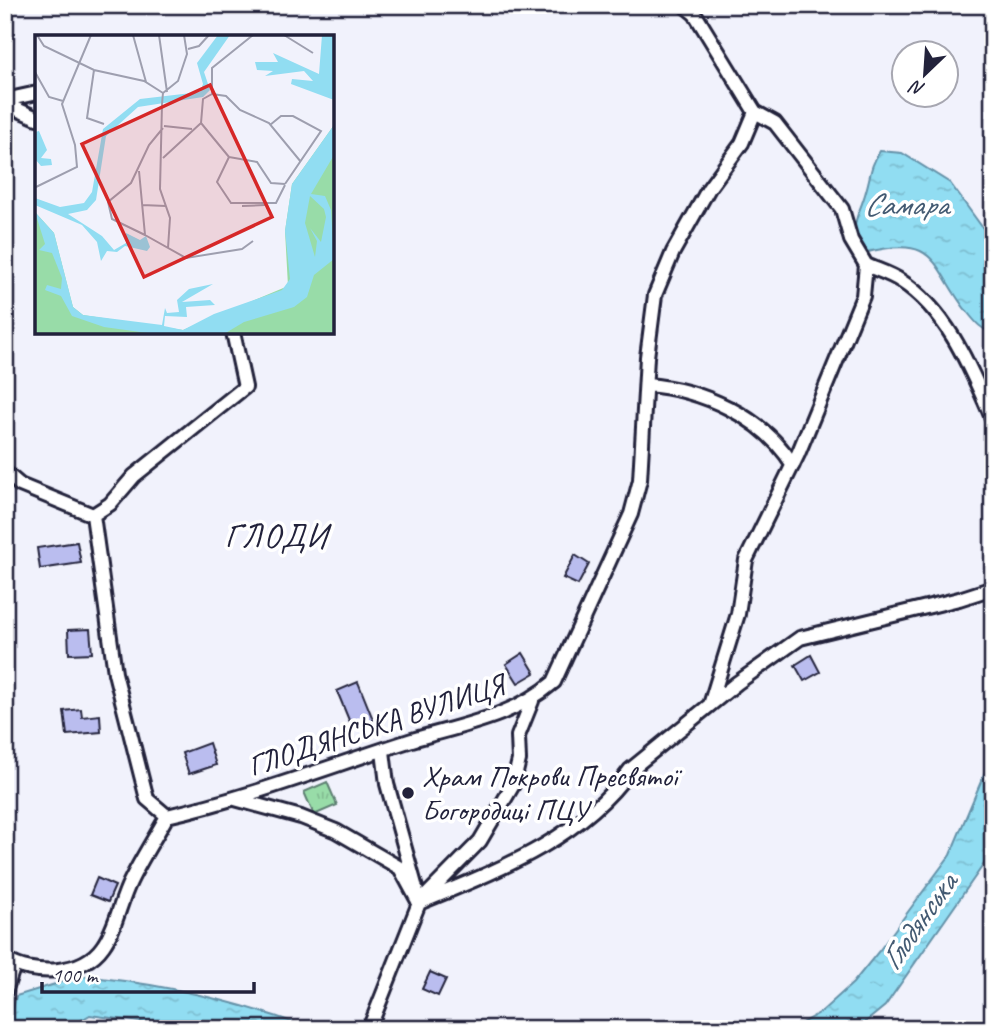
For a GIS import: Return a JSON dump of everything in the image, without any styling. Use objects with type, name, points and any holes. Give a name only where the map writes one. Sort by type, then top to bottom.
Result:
[{"type":"street","points":[[684,5],[695,14],[755,112],[775,123],[842,209],[851,240],[866,265],[901,281],[930,307],[953,336],[993,420]]},
{"type":"street","points":[[5,102],[35,94]]},
{"type":"street","points":[[5,102],[35,117]]},
{"type":"street","points":[[369,1029],[419,903],[480,841],[513,785],[519,760],[518,736],[533,701],[554,682],[631,514],[640,480],[655,295],[673,252],[709,188],[742,143],[755,112]]},
{"type":"street","points":[[710,705],[738,614],[746,560],[793,466],[863,296],[866,265]]},
{"type":"street","points":[[93,515],[110,504],[134,476],[245,387],[233,334]]},
{"type":"street","points":[[646,384],[674,387],[725,405],[782,448],[793,466]]},
{"type":"street","points":[[5,472],[20,485],[93,515]]},
{"type":"street","points":[[5,992],[10,962],[49,972],[88,961],[103,946],[130,881],[167,816],[147,799],[115,673],[93,515]]},
{"type":"street","points":[[419,903],[491,873],[572,830],[618,786],[630,769],[800,638],[993,588]]},
{"type":"street","name":"ГЛОДЯНСЬКА ВУЛИЦЯ","points":[[167,816],[235,799],[483,721],[533,701]]},
{"type":"street","points":[[383,751],[387,784],[401,838],[412,866],[419,903]]},
{"type":"street","name":"ГЛОДЯНСЬКА ВУЛИЦЯ","points":[[235,799],[301,817],[336,831],[400,868],[419,903]]},
{"type":"green space","points":[[327,782],[337,805],[314,815],[304,792]]},
{"type":"water","name":"Самара","points":[[880,151],[902,153],[950,183],[993,242],[993,334],[974,320],[939,268],[920,251],[907,247],[864,253],[855,227],[872,166]]},
{"type":"water","name":"Глодянська","points":[[993,753],[993,851],[885,1006],[857,1029],[791,1029],[821,1012],[853,983],[950,855]]},
{"type":"water","points":[[81,976],[140,983],[198,995],[256,1010],[312,1029],[191,1029],[90,1015],[66,1029],[8,1029],[16,996]]},
{"type":"building","points":[[77,542],[81,563],[40,569],[37,548]]},
{"type":"building","points":[[575,555],[589,564],[578,585],[563,578]]},
{"type":"building","points":[[90,629],[92,653],[69,654],[68,630]]},
{"type":"building","points":[[523,653],[535,673],[518,683],[506,664]]},
{"type":"building","points":[[811,655],[820,672],[804,681],[795,665]]},
{"type":"building","points":[[358,682],[374,722],[353,730],[337,691]]},
{"type":"building","points":[[81,709],[82,717],[100,715],[101,732],[67,735],[64,711]]},
{"type":"building","points":[[209,743],[216,765],[189,774],[182,753]]},
{"type":"building","points":[[97,878],[115,886],[108,902],[90,895]]},
{"type":"building","points":[[430,972],[446,979],[438,996],[422,989]]},
{"type":"place","name":"Храм Покрови Пресвятої Богородиці ПЦУ","points":[[408,793]]},
{"type":"district","name":"ГЛОДИ","points":[[277,535]]}]
